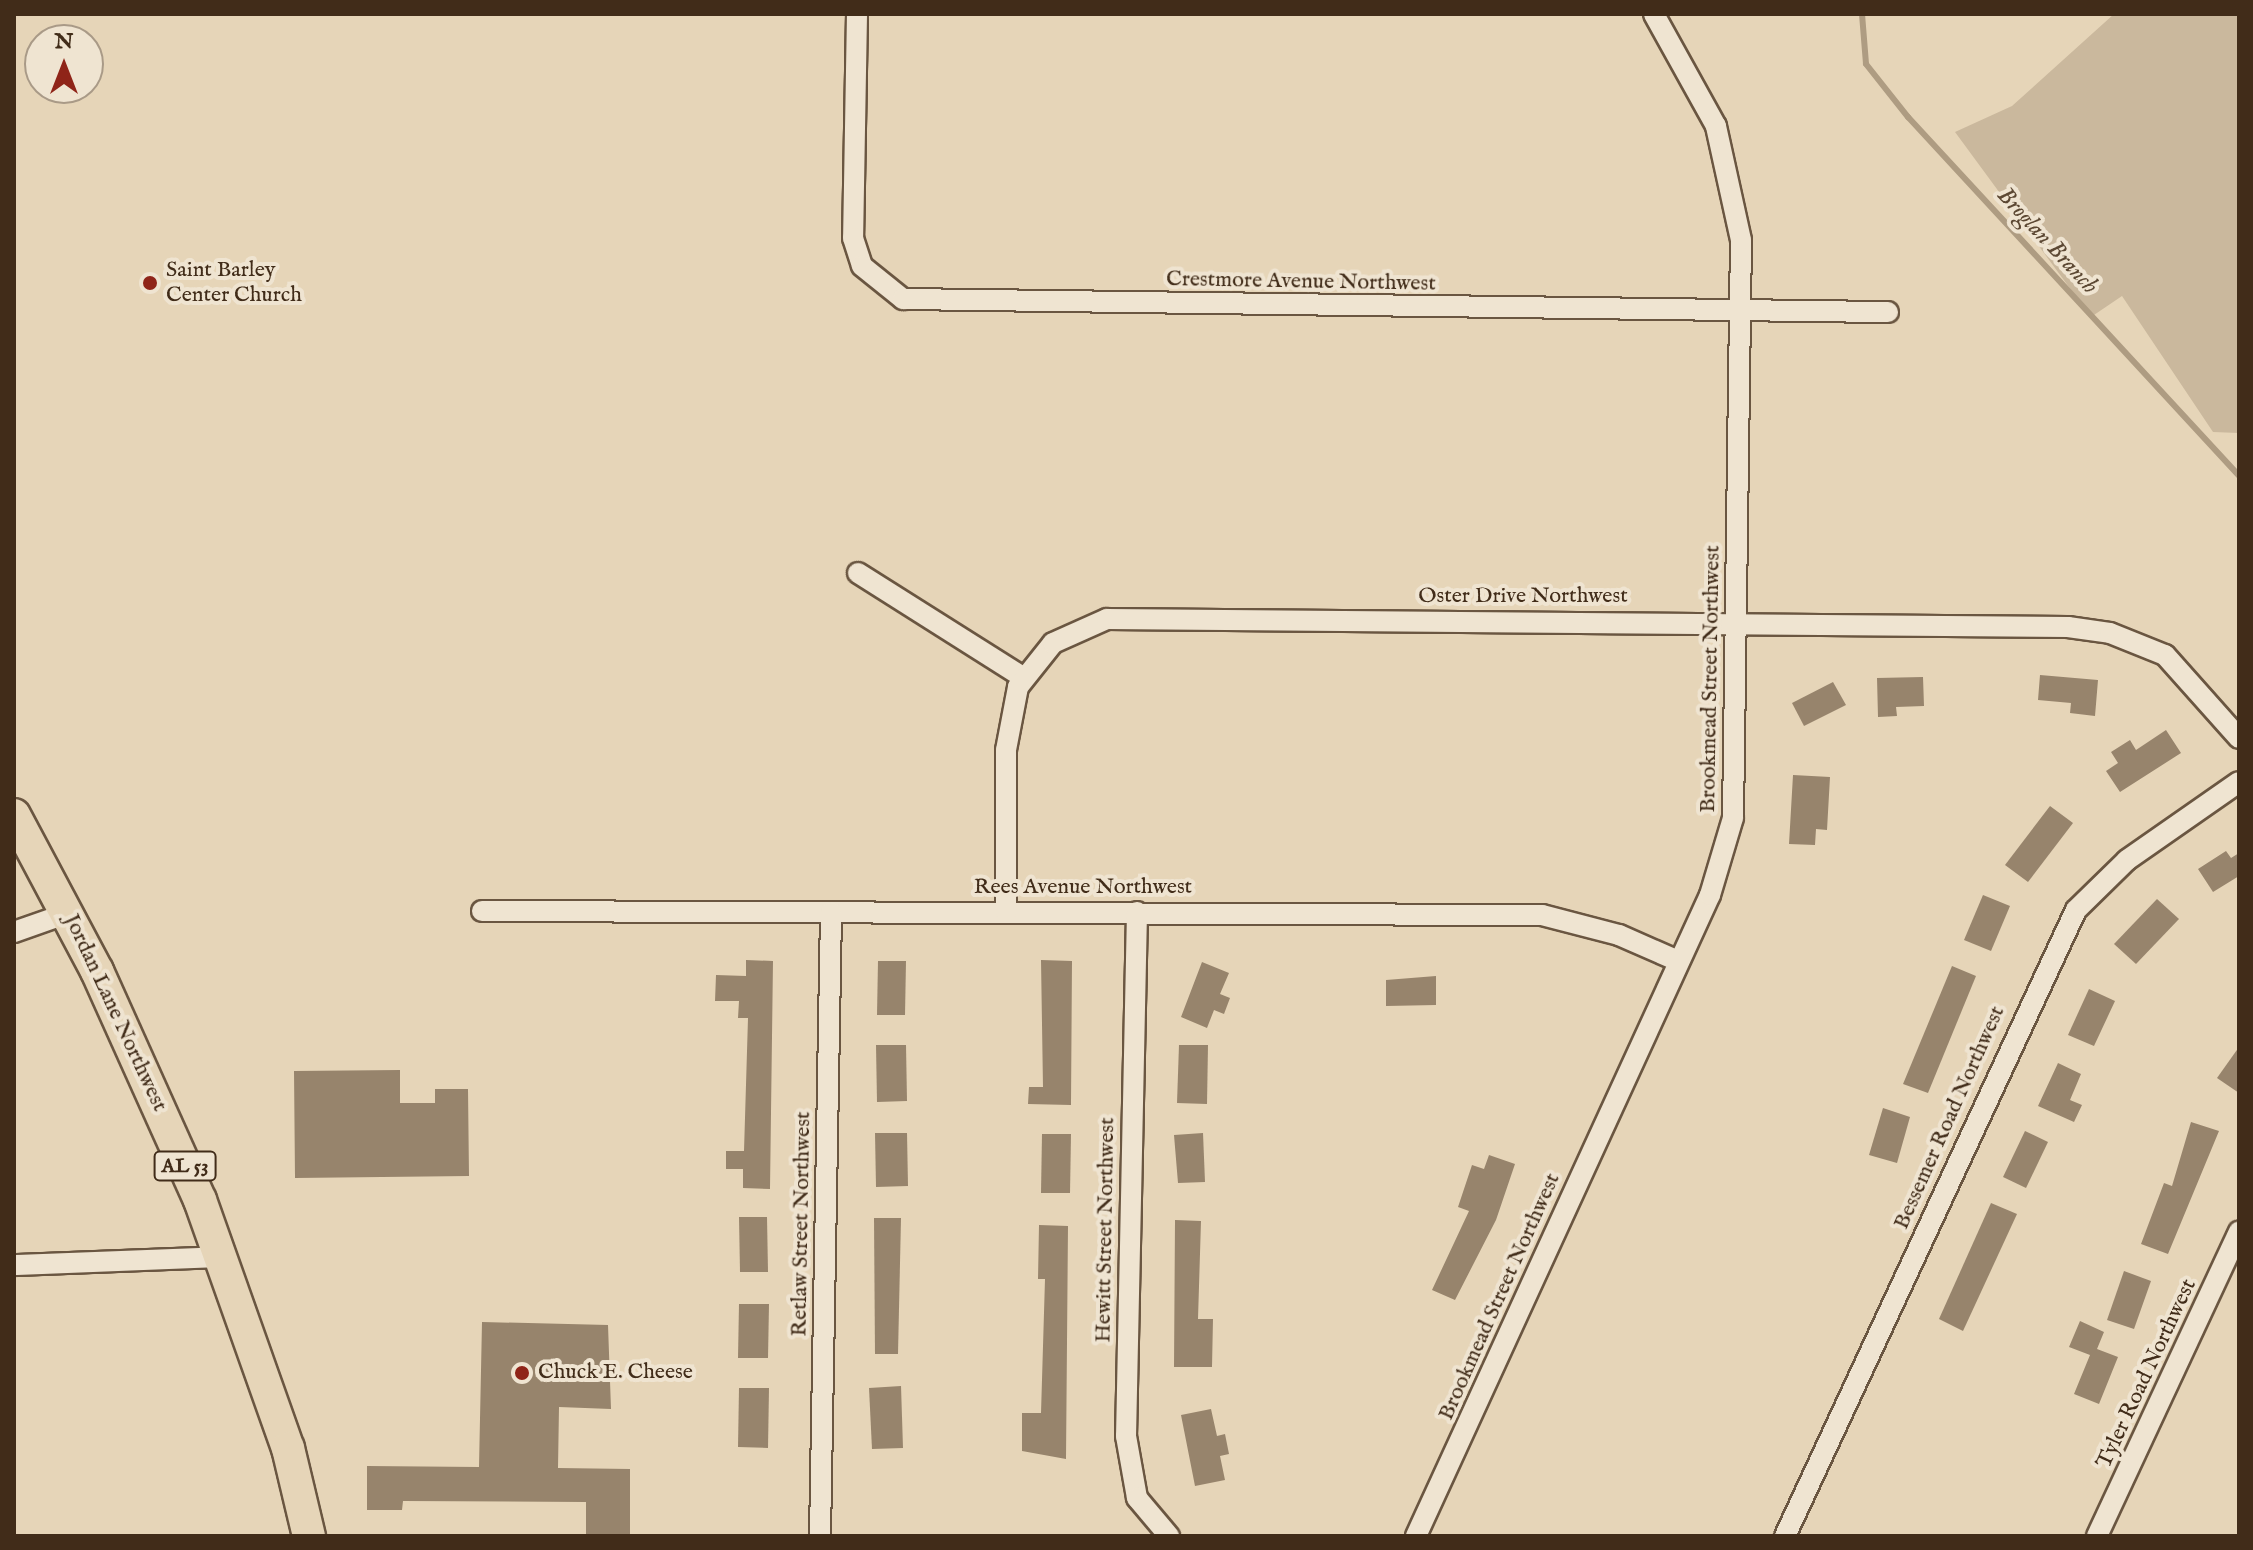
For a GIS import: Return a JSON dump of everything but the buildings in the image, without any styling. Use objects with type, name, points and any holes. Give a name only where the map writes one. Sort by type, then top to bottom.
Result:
[{"type":"main road","name":"Jordan Lane Northwest","points":[[14,815],[68,913],[222,1257],[288,1448],[309,1536]]},
{"type":"street","name":"Crestmore Avenue Northwest","points":[[857,14],[853,238],[869,274],[903,299],[942,303],[1888,312]]},
{"type":"street","name":"Brookmead Street Northwest","points":[[1416,1536],[1676,960],[1710,895],[1733,818],[1741,240],[1726,156],[1654,14]]},
{"type":"street","points":[[858,573],[1024,678]]},
{"type":"street","name":"Oster Drive Northwest","points":[[1006,912],[1006,750],[1011,710],[1024,678],[1053,643],[1107,619],[1737,621],[2053,626],[2110,633],[2165,655],[2239,738]]},
{"type":"street","name":"Bessemer Road Northwest","points":[[1785,1536],[2076,910],[2127,860],[2239,782]]},
{"type":"street","name":"Rees Avenue Northwest","points":[[482,911],[1542,915],[1619,935],[1676,960]]},
{"type":"street","name":"Retlaw Street Northwest","points":[[820,1536],[831,912]]},
{"type":"street","name":"Hewitt Street Northwest","points":[[1137,912],[1126,1436],[1137,1498],[1169,1536]]},
{"type":"street","points":[[14,932],[68,913]]},
{"type":"street","name":"Tyler Road Northwest","points":[[2097,1536],[2239,1232]]},
{"type":"street","points":[[14,1265],[222,1257]]},
{"type":"shaded area","points":[[2114,14],[2239,14],[2239,433],[2213,432],[2122,296],[2091,317],[1955,132],[2012,106]]},
{"type":"waterway","name":"Broglan Branch","points":[[1862,14],[1866,64],[1908,117],[2239,476]]},
{"type":"place","name":"Saint Barley Center Church","points":[[150,283]]},
{"type":"place","name":"Chuck E. Cheese","points":[[522,1373]]}]
